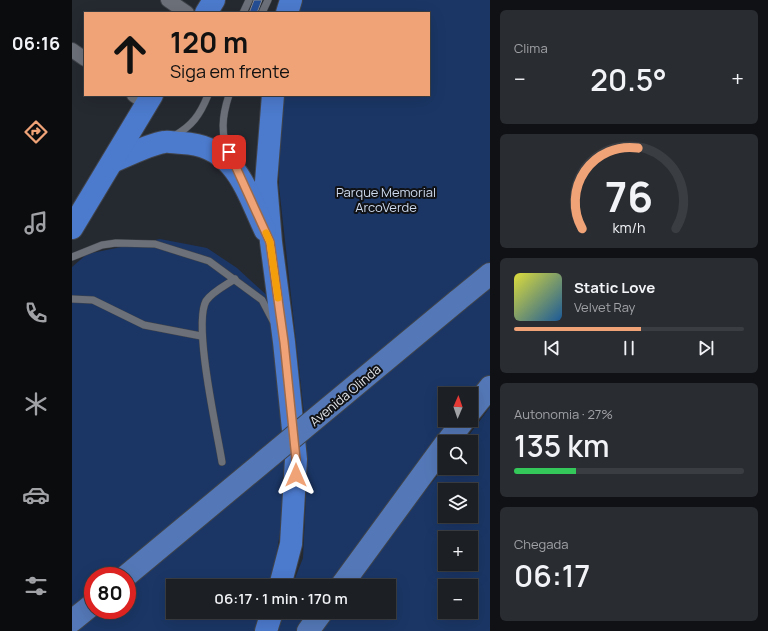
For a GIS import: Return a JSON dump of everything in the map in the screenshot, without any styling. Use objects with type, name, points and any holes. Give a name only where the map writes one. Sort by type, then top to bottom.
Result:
[{"type":"highway","points":[[207,12],[214,0]]},
{"type":"highway","points":[[287,12],[291,0]]},
{"type":"highway","points":[[273,96],[266,182],[270,242],[284,342],[296,459],[291,544],[282,579]]},
{"type":"highway","points":[[72,228],[112,162],[144,98]]},
{"type":"highway","points":[[112,162],[164,142],[188,143],[214,150],[224,157],[240,176],[270,242]]},
{"type":"highway","points":[[266,631],[270,619]]},
{"type":"main road","name":"Avenida Olinda","points":[[136,568],[490,274]]},
{"type":"main road","points":[[478,402],[490,387]]},
{"type":"main road","points":[[452,435],[459,427]]},
{"type":"main road","points":[[346,579],[438,454]]},
{"type":"main road","points":[[72,621],[84,611]]},
{"type":"main road","points":[[308,631],[317,619]]},
{"type":"street","points":[[168,0],[186,12]]},
{"type":"street","points":[[72,50],[84,58]]},
{"type":"lane","points":[[243,12],[249,0]]},
{"type":"lane","points":[[262,12],[268,0]]},
{"type":"lane","points":[[164,142],[186,129],[196,120],[202,112],[208,96]]},
{"type":"lane","points":[[229,96],[223,112],[224,142],[240,176]]},
{"type":"lane","points":[[72,257],[102,245],[116,243],[155,244],[209,261],[262,300],[284,342]]},
{"type":"lane","points":[[222,462],[201,336],[202,312],[209,297],[235,279]]},
{"type":"lane","points":[[72,299],[93,300],[144,325],[201,336]]},
{"type":"green space","name":"Parque Memorial ArcoVerde","points":[[291,0],[490,0],[490,266],[304,413],[279,186],[280,96],[430,96],[430,12],[287,12]]},
{"type":"green space","points":[[160,239],[207,248],[237,268],[273,301],[288,328],[284,509],[272,579],[166,579],[166,619],[259,619],[255,631],[72,631],[84,619],[136,619],[136,567],[128,567],[267,444],[121,567],[84,567],[84,598],[72,608],[72,267],[87,254]]},
{"type":"green space","points":[[490,280],[490,375],[478,391],[478,387],[438,387],[438,427],[451,427],[445,435],[438,435],[438,444],[337,579],[295,579],[303,558],[307,474],[304,425]]},
{"type":"green space","points":[[490,407],[490,631],[308,631],[317,619],[396,619],[396,579],[351,579],[438,475],[478,475],[478,435],[469,435],[475,427],[478,427],[478,423]]},
{"type":"green space","points":[[280,619],[307,619],[298,631],[276,631]]},
{"type":"building","points":[[254,0],[262,0],[257,12],[249,12]]},
{"type":"slow traffic","points":[[266,233],[270,242],[278,298]]},
{"type":"route","points":[[229,152],[270,242],[284,342],[296,459],[296,475]]}]
